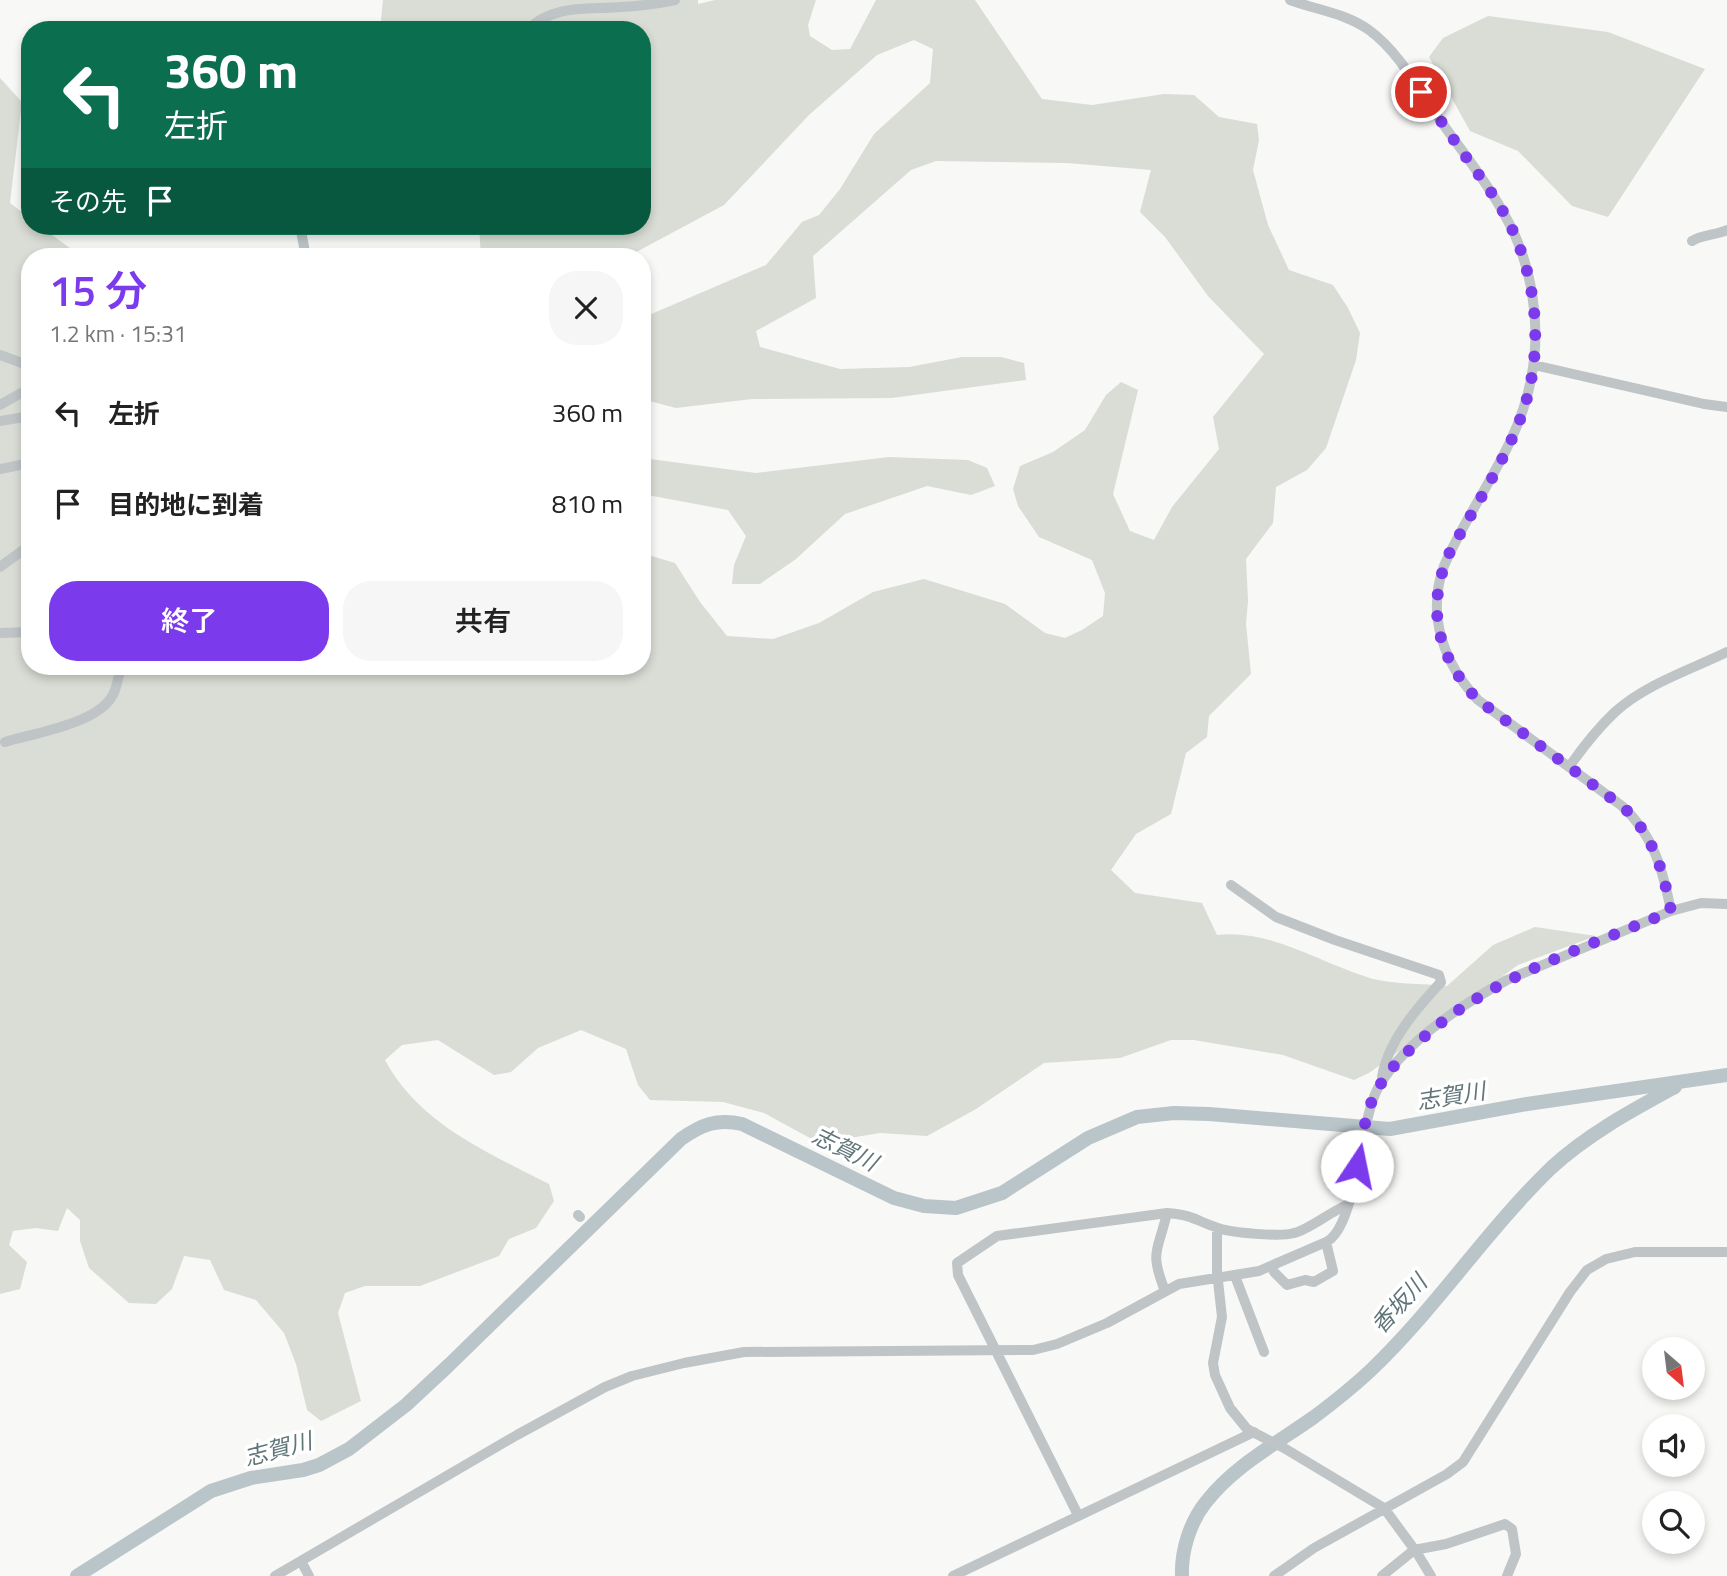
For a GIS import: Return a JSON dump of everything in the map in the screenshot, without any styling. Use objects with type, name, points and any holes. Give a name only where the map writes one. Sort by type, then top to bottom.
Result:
[{"type":"street","points":[[539,21],[560,12],[675,0]]},
{"type":"street","points":[[1290,0],[1347,17],[1378,37],[1421,92],[1500,206],[1523,256],[1533,293],[1534,365],[1528,395],[1513,435],[1444,566],[1438,589],[1437,611],[1446,653],[1462,682],[1488,708],[1622,806],[1643,827],[1660,864],[1671,911]]},
{"type":"street","points":[[1692,241],[1727,230]]},
{"type":"street","points":[[0,355],[21,363]]},
{"type":"street","points":[[1534,365],[1727,407]]},
{"type":"street","points":[[0,405],[21,393]]},
{"type":"street","points":[[0,421],[21,418]]},
{"type":"street","points":[[0,469],[21,465]]},
{"type":"street","points":[[0,566],[21,551]]},
{"type":"street","points":[[0,633],[21,632]]},
{"type":"street","points":[[1569,766],[1589,740],[1625,704],[1727,652]]},
{"type":"street","points":[[5,741],[95,714],[111,698],[120,675]]},
{"type":"street","points":[[1231,885],[1276,917],[1439,975],[1441,982],[1415,1010],[1395,1044],[1382,1074],[1382,1081]]},
{"type":"street","points":[[275,1576],[517,1435],[605,1387],[632,1376],[744,1352],[1033,1350],[1057,1344],[1107,1323],[1184,1282],[1235,1276],[1272,1266],[1326,1242],[1338,1231],[1347,1205],[1366,1117],[1382,1081],[1403,1056],[1439,1023],[1507,980],[1671,911],[1701,903],[1727,904]]},
{"type":"street","points":[[1078,1515],[958,1275],[957,1263],[997,1236],[1167,1213],[1192,1216],[1217,1228],[1267,1235],[1290,1234],[1299,1232],[1347,1205]]},
{"type":"street","points":[[1165,1291],[1156,1270],[1155,1250],[1167,1213]]},
{"type":"street","points":[[1217,1228],[1222,1317],[1213,1363],[1215,1375],[1237,1419],[1244,1427],[1384,1508],[1431,1576]]},
{"type":"street","points":[[1272,1266],[1274,1272],[1287,1285],[1305,1280],[1314,1282],[1333,1271],[1326,1242]]},
{"type":"street","points":[[1275,1576],[1314,1548],[1447,1474],[1463,1462],[1570,1292],[1592,1266],[1606,1259],[1635,1252],[1727,1252]]},
{"type":"street","points":[[1235,1276],[1264,1352]]},
{"type":"street","points":[[953,1576],[1257,1433]]},
{"type":"street","points":[[1382,1576],[1414,1549],[1446,1544],[1500,1525],[1509,1525],[1516,1554],[1507,1576]]},
{"type":"street","points":[[301,1561],[309,1576]]},
{"type":"shaded area","points":[[383,0],[698,0],[698,4],[715,0],[816,0],[808,25],[810,36],[832,50],[850,49],[876,0],[975,0],[1042,99],[1092,105],[1164,94],[1194,95],[1219,117],[1257,124],[1259,140],[1253,170],[1268,225],[1289,270],[1333,285],[1348,308],[1360,333],[1356,360],[1326,448],[1307,470],[1276,487],[1273,523],[1246,559],[1246,624],[1251,674],[1209,716],[1207,737],[1186,753],[1171,814],[1136,834],[1111,870],[1135,893],[1202,903],[1217,935],[1237,934],[1275,942],[1376,980],[1447,986],[1493,945],[1535,927],[1596,936],[1518,965],[1369,1073],[1354,1080],[1283,1055],[1194,1040],[1171,1040],[1120,1058],[1044,1063],[976,1109],[927,1136],[880,1133],[819,1143],[764,1113],[723,1102],[650,1100],[638,1085],[626,1049],[581,1030],[538,1048],[511,1072],[494,1075],[438,1040],[402,1045],[385,1060],[416,1102],[456,1134],[549,1184],[554,1201],[536,1228],[509,1239],[499,1256],[420,1286],[365,1286],[345,1293],[338,1313],[361,1401],[321,1421],[307,1410],[296,1364],[284,1333],[256,1300],[224,1290],[210,1260],[184,1256],[172,1289],[156,1304],[129,1303],[89,1268],[80,1241],[80,1220],[67,1208],[58,1231],[36,1228],[13,1231],[9,1245],[27,1262],[20,1289],[0,1294],[0,78],[21,101],[10,203],[21,211],[21,235],[52,235],[70,248],[21,248],[21,675],[651,675],[651,556],[675,563],[700,602],[727,636],[773,639],[819,623],[873,592],[924,579],[1005,604],[1045,633],[1065,638],[1103,616],[1105,593],[1092,560],[1039,537],[1018,506],[1013,489],[1020,466],[1053,452],[1085,430],[1106,395],[1121,382],[1138,390],[1113,494],[1130,531],[1154,540],[1172,507],[1219,449],[1213,417],[1264,354],[1208,296],[1165,237],[1140,212],[1151,170],[1067,163],[936,161],[911,170],[813,256],[816,298],[756,331],[760,347],[840,369],[909,367],[962,357],[1001,357],[1024,363],[1026,380],[892,398],[752,399],[676,408],[651,401],[651,314],[766,265],[802,222],[819,215],[840,189],[874,134],[930,83],[933,49],[914,40],[877,55],[809,115],[724,205],[644,248],[480,248],[480,235],[651,235],[651,21],[381,21]]},
{"type":"shaded area","points":[[1488,16],[1608,32],[1705,69],[1608,217],[1572,206],[1518,151],[1470,131],[1429,57],[1443,38]]},
{"type":"shaded area","points":[[889,457],[968,460],[987,468],[995,486],[971,495],[927,486],[845,514],[796,559],[760,584],[732,584],[734,565],[746,536],[728,510],[651,496],[651,459],[756,473]]},
{"type":"waterway","name":"志賀川","points":[[77,1576],[211,1491],[251,1478],[303,1470],[349,1449],[406,1405],[449,1365],[681,1139],[710,1124],[742,1124],[894,1198],[924,1206],[956,1208],[1002,1193],[1088,1138],[1137,1117],[1174,1113],[1209,1114],[1390,1129],[1527,1104],[1727,1075]]},
{"type":"waterway","name":"香坂川","points":[[1182,1576],[1183,1557],[1191,1528],[1200,1510],[1217,1489],[1243,1466],[1314,1417],[1371,1370],[1551,1168],[1595,1134],[1675,1087]]},
{"type":"route","points":[[1357,1166],[1366,1117],[1377,1090],[1403,1056],[1439,1023],[1507,980],[1671,911],[1660,864],[1637,820],[1622,806],[1478,700],[1462,682],[1446,653],[1437,611],[1440,577],[1449,554],[1521,416],[1534,365],[1535,330],[1533,293],[1523,256],[1506,216],[1421,92]]}]
